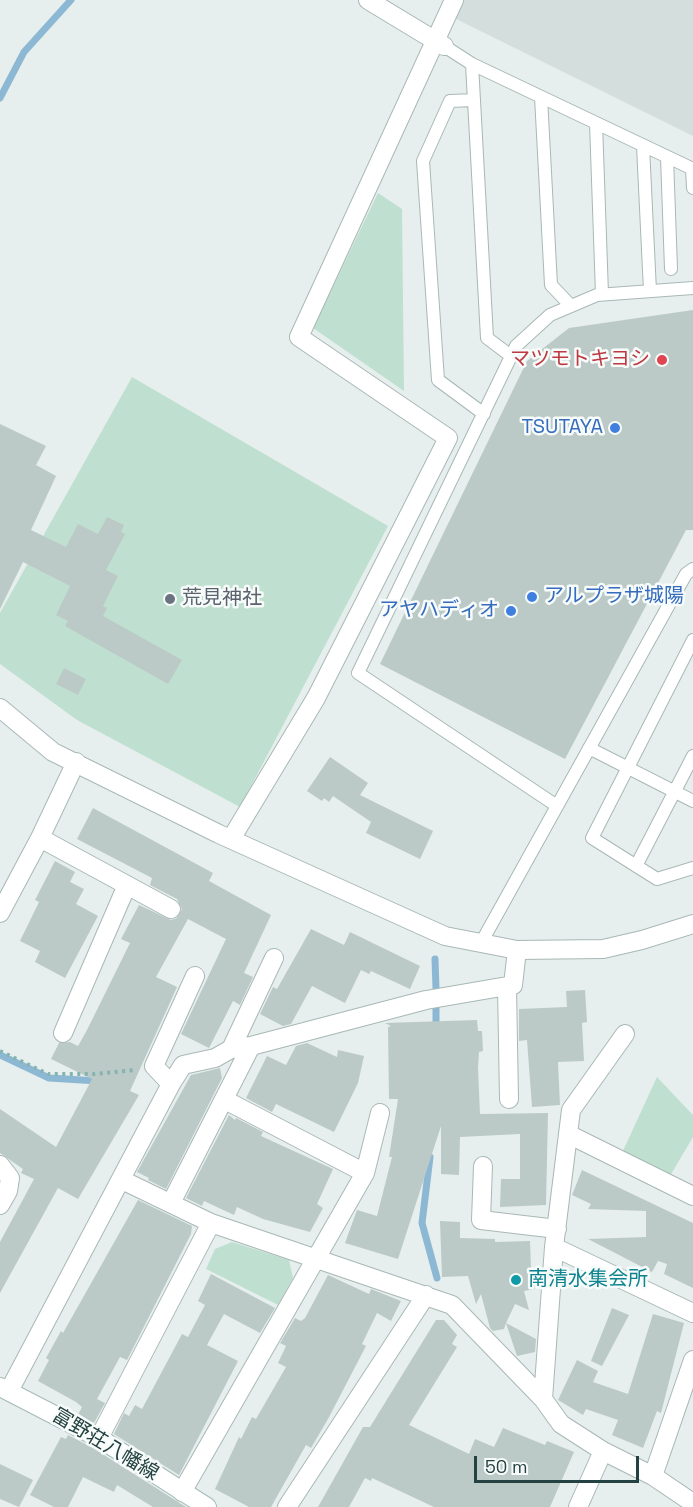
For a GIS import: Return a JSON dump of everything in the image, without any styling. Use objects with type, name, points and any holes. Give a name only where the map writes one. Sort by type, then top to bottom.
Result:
[{"type":"street","points":[[368,0],[439,43]]},
{"type":"street","points":[[231,839],[316,698],[448,438],[299,337],[439,43],[454,0]]},
{"type":"street","points":[[0,708],[53,752],[231,839],[445,936],[517,950],[603,949],[693,924]]},
{"type":"street","points":[[0,913],[40,838],[76,762]]},
{"type":"street","points":[[40,838],[171,909]]},
{"type":"street","points":[[63,1033],[127,885]]},
{"type":"street","points":[[5,1389],[122,1180],[183,1065],[215,1058],[231,1049],[251,1046],[426,1000],[513,985],[517,950]]},
{"type":"street","points":[[231,1049],[274,958]]},
{"type":"street","points":[[171,1084],[154,1066],[195,976]]},
{"type":"street","points":[[507,986],[509,1099]]},
{"type":"street","points":[[543,1399],[556,1238],[571,1110],[625,1034]]},
{"type":"street","points":[[171,1203],[251,1046]]},
{"type":"street","points":[[225,1100],[365,1173]]},
{"type":"street","points":[[182,1492],[365,1173],[380,1113]]},
{"type":"street","points":[[568,1134],[693,1196]]},
{"type":"street","points":[[0,1165],[10,1178],[8,1191],[0,1205]]},
{"type":"street","points":[[483,1166],[482,1220],[556,1238],[693,1313]]},
{"type":"street","points":[[122,1180],[211,1223],[452,1305],[543,1399],[561,1424],[603,1451],[653,1476],[693,1503]]},
{"type":"street","points":[[99,1438],[211,1223]]},
{"type":"street","points":[[287,1507],[426,1295]]},
{"type":"street","points":[[653,1476],[693,1360]]},
{"type":"street","name":"富野荘八幡線","points":[[5,1389],[99,1438],[200,1505]]},
{"type":"street","points":[[578,1507],[603,1451]]},
{"type":"lane","points":[[439,43],[472,64],[693,169],[693,188]]},
{"type":"lane","points":[[472,64],[487,338],[511,356]]},
{"type":"lane","points":[[541,97],[550,285],[571,306]]},
{"type":"lane","points":[[474,100],[450,101],[423,161],[438,380],[484,414]]},
{"type":"lane","points":[[596,123],[602,294]]},
{"type":"lane","points":[[643,146],[650,291]]},
{"type":"lane","points":[[667,157],[671,268]]},
{"type":"lane","points":[[557,806],[358,673],[516,346],[550,315],[602,294],[693,288]]},
{"type":"lane","points":[[481,943],[686,574],[693,569]]},
{"type":"lane","points":[[693,640],[592,838],[657,879],[693,868]]},
{"type":"lane","points":[[589,748],[693,801]]},
{"type":"lane","points":[[636,866],[693,756]]},
{"type":"path","points":[[0,1051],[48,1074],[94,1074],[154,1066]]},
{"type":"shaded area","points":[[460,0],[693,0],[693,136],[452,17]]},
{"type":"green space","points":[[378,193],[402,209],[404,391],[313,328]]},
{"type":"green space","points":[[132,377],[388,526],[240,807],[77,720],[0,664],[0,613]]},
{"type":"green space","points":[[657,1077],[693,1115],[693,1137],[670,1176],[622,1153]]},
{"type":"green space","points":[[232,1242],[289,1260],[293,1278],[278,1305],[206,1269],[215,1249]]},
{"type":"building","name":"アルプラザ城陽","points":[[693,310],[693,530],[686,530],[565,759],[380,664],[527,361],[569,328]]},
{"type":"building","points":[[0,424],[46,446],[36,465],[56,476],[31,530],[66,547],[78,524],[98,534],[107,517],[124,525],[121,532],[125,534],[106,570],[118,576],[103,606],[107,608],[103,616],[182,660],[168,684],[65,626],[68,621],[56,615],[70,586],[23,562],[0,609]]},
{"type":"building","points":[[64,668],[86,679],[78,695],[56,684]]},
{"type":"building","points":[[330,757],[368,783],[360,795],[433,831],[420,859],[366,833],[371,822],[333,796],[329,802],[324,798],[322,801],[307,791]]},
{"type":"building","points":[[93,808],[213,873],[209,881],[271,915],[244,973],[253,977],[240,1005],[233,1001],[209,1048],[181,1034],[226,939],[188,919],[156,977],[177,987],[130,1091],[139,1095],[78,1199],[58,1188],[0,1293],[0,1242],[34,1179],[21,1173],[23,1169],[0,1153],[0,1109],[56,1147],[92,1079],[51,1059],[59,1043],[70,1042],[78,1046],[130,943],[121,939],[139,905],[171,920],[177,918],[182,909],[177,899],[150,885],[152,878],[77,839]]},
{"type":"building","points":[[55,861],[75,872],[70,882],[84,889],[76,904],[98,916],[65,978],[35,962],[40,951],[20,941],[39,902],[35,900]]},
{"type":"building","points":[[311,929],[344,945],[350,932],[420,966],[410,989],[371,971],[369,974],[361,970],[345,1003],[312,986],[291,1024],[283,1026],[260,1014],[273,987],[277,989]]},
{"type":"building","points":[[585,990],[587,1022],[582,1023],[584,1061],[558,1062],[560,1105],[532,1107],[527,1040],[519,1041],[519,1009],[567,1007],[566,991]]},
{"type":"building","points":[[477,1020],[478,1031],[482,1031],[483,1051],[479,1052],[478,1068],[480,1114],[548,1113],[546,1205],[500,1207],[501,1179],[520,1179],[520,1134],[460,1137],[459,1175],[441,1174],[441,1126],[398,1259],[345,1243],[357,1210],[377,1216],[392,1157],[389,1157],[398,1099],[389,1099],[388,1027],[391,1026],[385,1023]]},
{"type":"building","points":[[307,1043],[337,1057],[338,1050],[364,1056],[358,1083],[334,1132],[276,1104],[272,1112],[246,1098],[267,1056],[286,1065],[296,1046]]},
{"type":"building","points":[[220,1068],[222,1078],[166,1189],[148,1180],[149,1178],[137,1172],[191,1075]]},
{"type":"building","points":[[229,1115],[263,1132],[261,1136],[333,1169],[317,1204],[323,1208],[310,1232],[263,1219],[237,1207],[234,1215],[204,1201],[202,1206],[186,1198]]},
{"type":"building","points":[[582,1170],[693,1223],[693,1288],[664,1274],[667,1264],[658,1261],[652,1272],[588,1239],[646,1237],[646,1211],[588,1209],[591,1204],[572,1195]]},
{"type":"building","points":[[138,1200],[192,1226],[191,1234],[127,1360],[120,1357],[97,1399],[105,1403],[94,1423],[78,1415],[82,1407],[76,1402],[38,1381],[49,1360],[46,1358],[61,1331],[63,1333]]},
{"type":"building","points":[[440,1221],[460,1222],[460,1238],[495,1239],[495,1242],[530,1241],[531,1269],[535,1289],[524,1291],[529,1310],[515,1304],[504,1329],[493,1331],[490,1328],[481,1294],[476,1304],[468,1276],[442,1277]]},
{"type":"building","points":[[211,1274],[275,1308],[260,1333],[224,1314],[207,1345],[238,1361],[179,1475],[114,1434],[124,1413],[129,1416],[135,1405],[142,1409],[182,1334],[188,1337],[205,1305],[198,1301]]},
{"type":"building","points":[[328,1275],[369,1294],[371,1289],[401,1301],[391,1321],[377,1313],[362,1344],[366,1346],[328,1419],[311,1448],[306,1445],[271,1507],[249,1507],[215,1489],[239,1437],[241,1439],[252,1417],[256,1419],[286,1367],[278,1363],[286,1346],[280,1343],[295,1318],[301,1321],[305,1318]]},
{"type":"building","points":[[612,1308],[629,1315],[602,1366],[591,1361]]},
{"type":"building","points":[[653,1314],[684,1323],[661,1413],[657,1411],[643,1448],[612,1435],[618,1420],[586,1409],[583,1415],[558,1400],[577,1360],[598,1371],[593,1382],[628,1394]]},
{"type":"building","points":[[436,1320],[444,1320],[457,1335],[452,1344],[457,1347],[409,1425],[469,1454],[475,1439],[494,1447],[503,1428],[545,1445],[547,1441],[574,1452],[550,1507],[434,1507],[372,1478],[371,1481],[365,1478],[349,1507],[318,1507],[363,1427],[370,1427]]},
{"type":"building","points":[[506,1323],[536,1339],[535,1352],[517,1356]]},
{"type":"building","points":[[68,1435],[93,1448],[186,1507],[153,1507],[117,1485],[114,1492],[83,1477],[68,1507],[54,1507],[30,1495],[61,1437],[66,1439]]},
{"type":"building","points":[[0,1464],[33,1480],[19,1507],[0,1499]]},
{"type":"waterway","points":[[0,98],[24,52],[71,0]]},
{"type":"waterway","points":[[435,959],[436,989]]},
{"type":"waterway","points":[[436,1005],[436,1029]]},
{"type":"waterway","points":[[0,1055],[49,1078],[98,1081]]},
{"type":"waterway","points":[[430,1157],[422,1223],[437,1278]]},
{"type":"place","name":"マツモトキヨシ","points":[[662,360]]},
{"type":"place","name":"TSUTAYA","points":[[615,428]]},
{"type":"place","name":"アルプラザ城陽","points":[[532,597]]},
{"type":"place","name":"荒見神社","points":[[170,599]]},
{"type":"place","name":"アヤハディオ","points":[[511,611]]},
{"type":"place","name":"南清水集会所","points":[[516,1280]]}]
